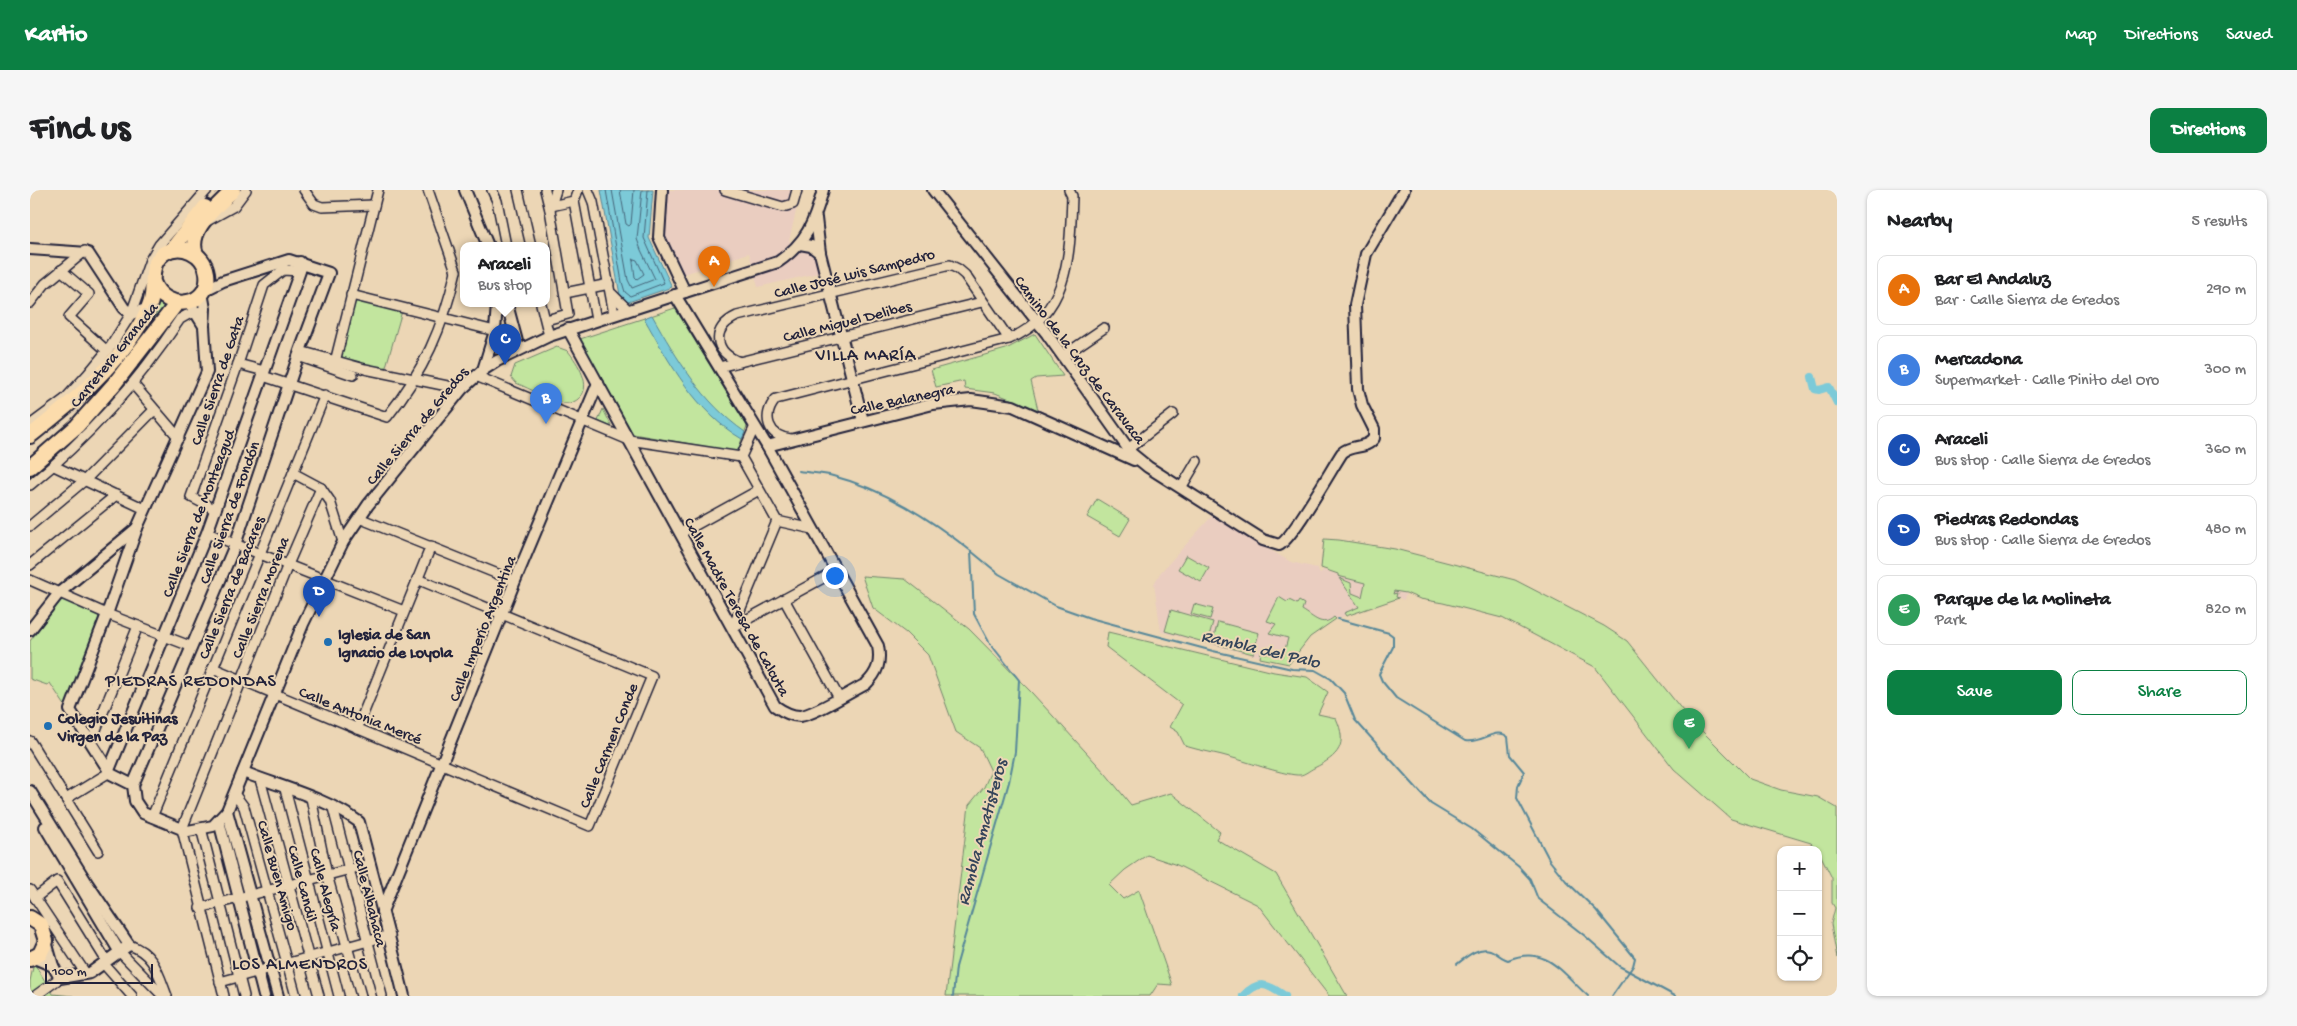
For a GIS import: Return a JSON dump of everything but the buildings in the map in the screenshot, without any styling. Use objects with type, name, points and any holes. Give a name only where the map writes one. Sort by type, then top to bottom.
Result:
[{"type":"main road","name":"Carretera Granada","points":[[30,436],[75,402],[96,380],[138,327],[149,308],[152,296],[154,266],[158,258],[172,250],[183,225],[220,190]]},
{"type":"main road","points":[[196,254],[193,240],[204,222],[232,190]]},
{"type":"main road","points":[[172,250],[180,248],[196,254],[202,259],[207,274],[203,291]]},
{"type":"main road","name":"Carretera Granada","points":[[153,282],[162,297],[192,307]]},
{"type":"main road","name":"Carretera Granada","points":[[30,467],[77,426],[121,376],[164,318],[192,307],[203,291]]},
{"type":"main road","points":[[32,907],[45,933],[46,941],[40,954],[32,959]]},
{"type":"street","name":"Carretera Granada","points":[[30,425],[65,399],[107,351],[131,314],[150,260],[158,245],[183,225],[207,190]]},
{"type":"street","points":[[204,222],[234,206],[246,190]]},
{"type":"street","points":[[304,190],[314,204],[322,207],[374,205]]},
{"type":"street","points":[[335,362],[378,190]]},
{"type":"street","points":[[238,364],[387,417],[416,378],[428,357],[444,318],[460,269],[428,190]]},
{"type":"street","points":[[465,190],[486,242]]},
{"type":"street","points":[[492,190],[505,242]]},
{"type":"street","points":[[518,190],[530,242]]},
{"type":"street","points":[[545,190],[551,208],[568,314],[546,320]]},
{"type":"street","points":[[551,208],[556,190]]},
{"type":"street","points":[[578,190],[574,201],[596,320]]},
{"type":"street","points":[[588,190],[593,202],[612,294],[614,314]]},
{"type":"street","points":[[662,190],[659,237],[685,292]]},
{"type":"street","points":[[725,190],[783,206],[793,204],[797,190]]},
{"type":"street","name":"Calle Sierra de Gredos","points":[[219,821],[228,810],[324,580],[343,542],[359,518],[462,389],[479,373],[520,349],[549,336],[778,262],[800,244],[808,232],[816,216],[823,190]]},
{"type":"street","name":"Camino de la Cruz de Caravaca","points":[[933,190],[1063,356],[1128,449],[1148,468],[1263,540],[1279,545],[1282,544],[1342,453],[1349,448],[1366,444],[1374,438],[1374,429],[1362,405],[1358,389],[1355,304],[1366,254],[1404,190]]},
{"type":"street","points":[[792,439],[783,438],[774,433],[770,427],[768,419],[769,410],[776,399],[1009,339],[1019,335],[1037,322],[1057,294],[1067,267],[1072,196],[1069,190]]},
{"type":"street","points":[[551,208],[574,201]]},
{"type":"street","points":[[816,216],[820,253],[863,421]]},
{"type":"street","points":[[808,232],[811,246]]},
{"type":"street","points":[[800,244],[811,246],[820,253]]},
{"type":"street","points":[[30,249],[85,252],[92,258],[124,308],[131,314]]},
{"type":"street","points":[[30,303],[45,284],[85,252]]},
{"type":"street","points":[[203,291],[223,281],[289,260],[300,266]]},
{"type":"street","name":"Calle José Luis Sampedro","points":[[740,362],[726,355],[720,346],[721,327],[727,320],[950,265],[958,269],[965,276],[1009,339]]},
{"type":"street","name":"Calle Sierra de Fondón","points":[[133,785],[190,646],[235,545],[299,354],[329,273],[300,266]]},
{"type":"street","name":"Calle Sierra de Gata","points":[[216,510],[191,497],[264,285],[283,270],[300,266]]},
{"type":"street","name":"Calle Sierra de Monteagud","points":[[110,771],[216,510],[300,266]]},
{"type":"street","points":[[61,270],[89,294],[69,318],[107,351]]},
{"type":"street","points":[[207,274],[223,281]]},
{"type":"street","points":[[565,293],[609,284]]},
{"type":"street","points":[[612,294],[628,310]]},
{"type":"street","points":[[352,295],[494,331]]},
{"type":"street","name":"Calle Madre Teresa de Calcuta","points":[[568,329],[775,706],[782,712],[800,716],[808,714],[866,684],[872,678],[880,659],[878,646],[767,446],[675,295]]},
{"type":"street","name":"Calle Miguel Delibes","points":[[719,367],[982,302]]},
{"type":"street","points":[[30,485],[54,466],[133,384],[180,319],[187,315],[192,307],[204,326],[207,372],[137,528],[107,614],[70,710],[110,771],[133,785],[135,800],[143,813],[182,830],[213,826],[219,821],[264,996]]},
{"type":"street","points":[[497,307],[494,331],[479,373],[582,421],[629,440],[741,457]]},
{"type":"street","points":[[508,307],[520,349]]},
{"type":"street","points":[[543,307],[549,336]]},
{"type":"street","name":"Carretera Granada","points":[[131,314],[149,308]]},
{"type":"street","points":[[160,347],[164,318]]},
{"type":"street","points":[[1063,356],[1104,328]]},
{"type":"street","points":[[299,354],[462,389]]},
{"type":"street","points":[[299,354],[353,375]]},
{"type":"street","name":"Calle Imperio Argentina","points":[[382,912],[598,383]]},
{"type":"street","points":[[133,384],[179,438]]},
{"type":"street","name":"Calle Sierra de Bacares","points":[[152,817],[325,395]]},
{"type":"street","name":"Calle Balanegra","points":[[767,446],[952,400],[982,400],[1013,406],[1098,442],[1148,468]]},
{"type":"street","points":[[30,526],[85,480],[154,410]]},
{"type":"street","points":[[1098,442],[1105,440],[1110,434],[1110,424],[1105,414]]},
{"type":"street","points":[[1128,449],[1173,414]]},
{"type":"street","points":[[741,457],[755,426]]},
{"type":"street","points":[[741,457],[777,521],[813,529]]},
{"type":"street","points":[[1181,488],[1198,461]]},
{"type":"street","points":[[54,466],[145,509]]},
{"type":"street","points":[[293,474],[321,488],[330,501],[343,542]]},
{"type":"street","name":"Calle Sierra Morena","points":[[182,830],[287,566],[321,488]]},
{"type":"street","points":[[681,533],[759,490]]},
{"type":"street","points":[[30,565],[116,495]]},
{"type":"street","points":[[359,518],[516,581]]},
{"type":"street","points":[[733,627],[777,521]]},
{"type":"street","points":[[30,630],[59,592],[137,528]]},
{"type":"street","points":[[207,533],[404,611]]},
{"type":"street","points":[[357,729],[431,546]]},
{"type":"street","points":[[733,627],[836,571]]},
{"type":"street","points":[[417,579],[503,613]]},
{"type":"street","points":[[30,580],[107,614],[190,646]]},
{"type":"street","points":[[784,599],[839,698]]},
{"type":"street","name":"Calle Carmen Conde","points":[[442,764],[590,826],[652,676],[503,613]]},
{"type":"street","points":[[91,742],[138,626]]},
{"type":"street","name":"Calle Antonia Mercé","points":[[213,668],[442,764]]},
{"type":"street","points":[[30,741],[98,851]]},
{"type":"street","points":[[66,799],[110,771]]},
{"type":"street","points":[[243,772],[311,798],[359,822],[404,996]]},
{"type":"street","name":"Calle Candil","points":[[260,779],[319,996]]},
{"type":"street","name":"Calle Alegría","points":[[286,789],[339,996]]},
{"type":"street","points":[[30,791],[129,944],[141,949],[155,965],[165,996]]},
{"type":"street","name":"Calle Buen Amigo","points":[[233,796],[235,795],[244,807],[296,996]]},
{"type":"street","points":[[311,798],[327,875],[360,996]]},
{"type":"street","points":[[30,802],[120,951],[165,996]]},
{"type":"street","name":"Calle Albahaca","points":[[333,808],[366,942],[382,996]]},
{"type":"street","points":[[228,810],[278,996]]},
{"type":"street","points":[[201,828],[244,996]]},
{"type":"street","points":[[182,830],[200,908],[224,996]]},
{"type":"street","points":[[200,908],[370,864]]},
{"type":"street","points":[[86,974],[32,907],[57,881],[105,961],[132,996]]},
{"type":"street","points":[[376,887],[393,884]]},
{"type":"street","points":[[220,982],[390,936]]},
{"type":"street","points":[[46,941],[53,966],[60,978]]},
{"type":"street","points":[[35,996],[60,978],[86,974],[129,944]]},
{"type":"street","points":[[32,959],[53,966]]},
{"type":"shaded area","points":[[668,190],[801,190],[789,241],[828,253],[831,270],[758,287],[749,253],[681,275],[663,237]]},
{"type":"shaded area","points":[[1212,516],[1291,562],[1317,568],[1320,574],[1323,570],[1406,593],[1404,600],[1399,598],[1335,619],[1310,637],[1289,664],[1161,632],[1154,584],[1160,573]]},
{"type":"green space","points":[[157,296],[169,305],[142,343],[133,342]]},
{"type":"green space","points":[[353,298],[402,311],[385,370],[340,359]]},
{"type":"green space","points":[[675,308],[747,426],[737,452],[633,434],[580,339]]},
{"type":"green space","points":[[505,325],[511,343],[501,349]]},
{"type":"green space","points":[[1035,334],[1063,376],[1036,378],[1031,381],[1038,410],[995,393],[965,389],[964,381],[936,387],[931,370],[1006,349]]},
{"type":"green space","points":[[557,347],[568,351],[576,361],[584,381],[583,394],[577,400],[567,403],[551,399],[516,383],[511,377],[515,365]]},
{"type":"green space","points":[[603,409],[612,427],[598,421]]},
{"type":"green space","points":[[55,451],[59,456],[30,480],[30,473]]},
{"type":"green space","points":[[1097,499],[1130,519],[1120,536],[1087,517]]},
{"type":"green space","points":[[1324,539],[1395,549],[1515,580],[1604,626],[1627,641],[1687,716],[1750,779],[1781,790],[1818,797],[1837,808],[1837,958],[1831,924],[1835,908],[1832,903],[1832,878],[1822,858],[1822,846],[1814,846],[1811,843],[1731,819],[1674,769],[1595,667],[1502,618],[1420,599],[1406,593],[1394,591],[1393,594],[1397,593],[1396,597],[1399,598],[1346,616],[1344,613],[1359,607],[1339,578],[1351,583],[1352,593],[1362,597],[1365,583],[1338,576],[1338,574],[1321,568]]},
{"type":"green space","points":[[1186,555],[1209,568],[1201,582],[1178,569]]},
{"type":"green space","points":[[862,576],[905,579],[969,629],[1032,693],[1106,774],[1131,805],[1171,793],[1220,832],[1216,839],[1276,874],[1347,996],[1329,996],[1258,905],[1177,865],[1147,855],[1125,870],[1109,885],[1123,899],[1139,890],[1172,985],[1158,984],[1150,996],[946,996],[969,805],[984,787],[991,771],[980,748],[956,732],[928,655],[906,633],[873,608]]},
{"type":"green space","points":[[1279,597],[1287,602],[1289,600],[1297,604],[1299,601],[1304,604],[1302,610],[1318,620],[1326,622],[1334,617],[1336,619],[1310,637],[1289,664],[1260,658],[1261,652],[1283,657],[1288,638],[1269,633],[1276,624],[1267,621]]},
{"type":"green space","points":[[62,599],[100,616],[66,707],[50,683],[47,685],[30,679],[30,641]]},
{"type":"green space","points":[[1194,604],[1213,609],[1210,619],[1191,614]]},
{"type":"green space","points":[[1171,610],[1213,622],[1207,643],[1165,631]]},
{"type":"green space","points":[[1218,622],[1259,633],[1253,654],[1212,643]]},
{"type":"green space","points":[[1108,632],[1274,672],[1307,677],[1328,692],[1318,714],[1336,718],[1341,736],[1339,749],[1323,764],[1300,775],[1294,775],[1185,746],[1178,732],[1170,727],[1182,705],[1106,647]]},
{"type":"green space","points":[[34,963],[53,994],[73,996],[30,996],[30,981]]},
{"type":"water","points":[[601,190],[653,190],[649,238],[672,287],[628,302],[620,295]]},
{"type":"water","points":[[652,315],[692,379],[716,408],[745,432],[742,439],[711,415],[686,386],[644,318]]},
{"type":"waterway","points":[[1812,377],[1815,389],[1819,390],[1829,387],[1837,403]]},
{"type":"waterway","name":"Rambla Amatisteros","points":[[799,471],[833,476],[888,497],[923,517],[971,551],[974,614],[989,642],[1019,680],[1015,752],[1009,782],[956,967],[953,996]]},
{"type":"waterway","name":"Rambla del Palo","points":[[971,551],[999,574],[1056,606],[1090,618],[1213,651],[1292,669],[1315,670],[1331,679],[1344,693],[1355,720],[1431,804],[1472,829],[1519,867],[1530,879],[1538,899],[1619,966],[1675,996]]},
{"type":"waterway","points":[[1338,619],[1389,633],[1393,636],[1393,647],[1379,674],[1382,681],[1396,698],[1465,741],[1478,740],[1499,733],[1508,737],[1510,755],[1524,772],[1518,786],[1517,798],[1550,861],[1566,881],[1596,910],[1635,958],[1633,966],[1612,996]]},
{"type":"waterway","points":[[1457,964],[1472,953],[1485,949],[1508,960],[1521,956],[1543,958],[1561,970],[1588,996]]},
{"type":"waterway","points":[[1243,996],[1259,985],[1268,986],[1285,996]]},
{"type":"place","name":"Bar El Andaluz","points":[[714,287]]},
{"type":"place","name":"Araceli","points":[[505,365]]},
{"type":"place","name":"Mercadona","points":[[546,424]]},
{"type":"place","name":"Piedras Redondas","points":[[319,617]]},
{"type":"place","name":"Iglesia de San Ignacio de Loyola","points":[[328,642]]},
{"type":"place","name":"Colegio Jesuitinas Virgen de la Paz","points":[[48,726]]},
{"type":"place","name":"Parque de la Molineta","points":[[1689,749]]},
{"type":"district","name":"VILLA MARÍA","points":[[866,354]]},
{"type":"district","name":"PIEDRAS REDONDAS","points":[[191,680]]},
{"type":"district","name":"LOS ALMENDROS","points":[[300,963]]}]
